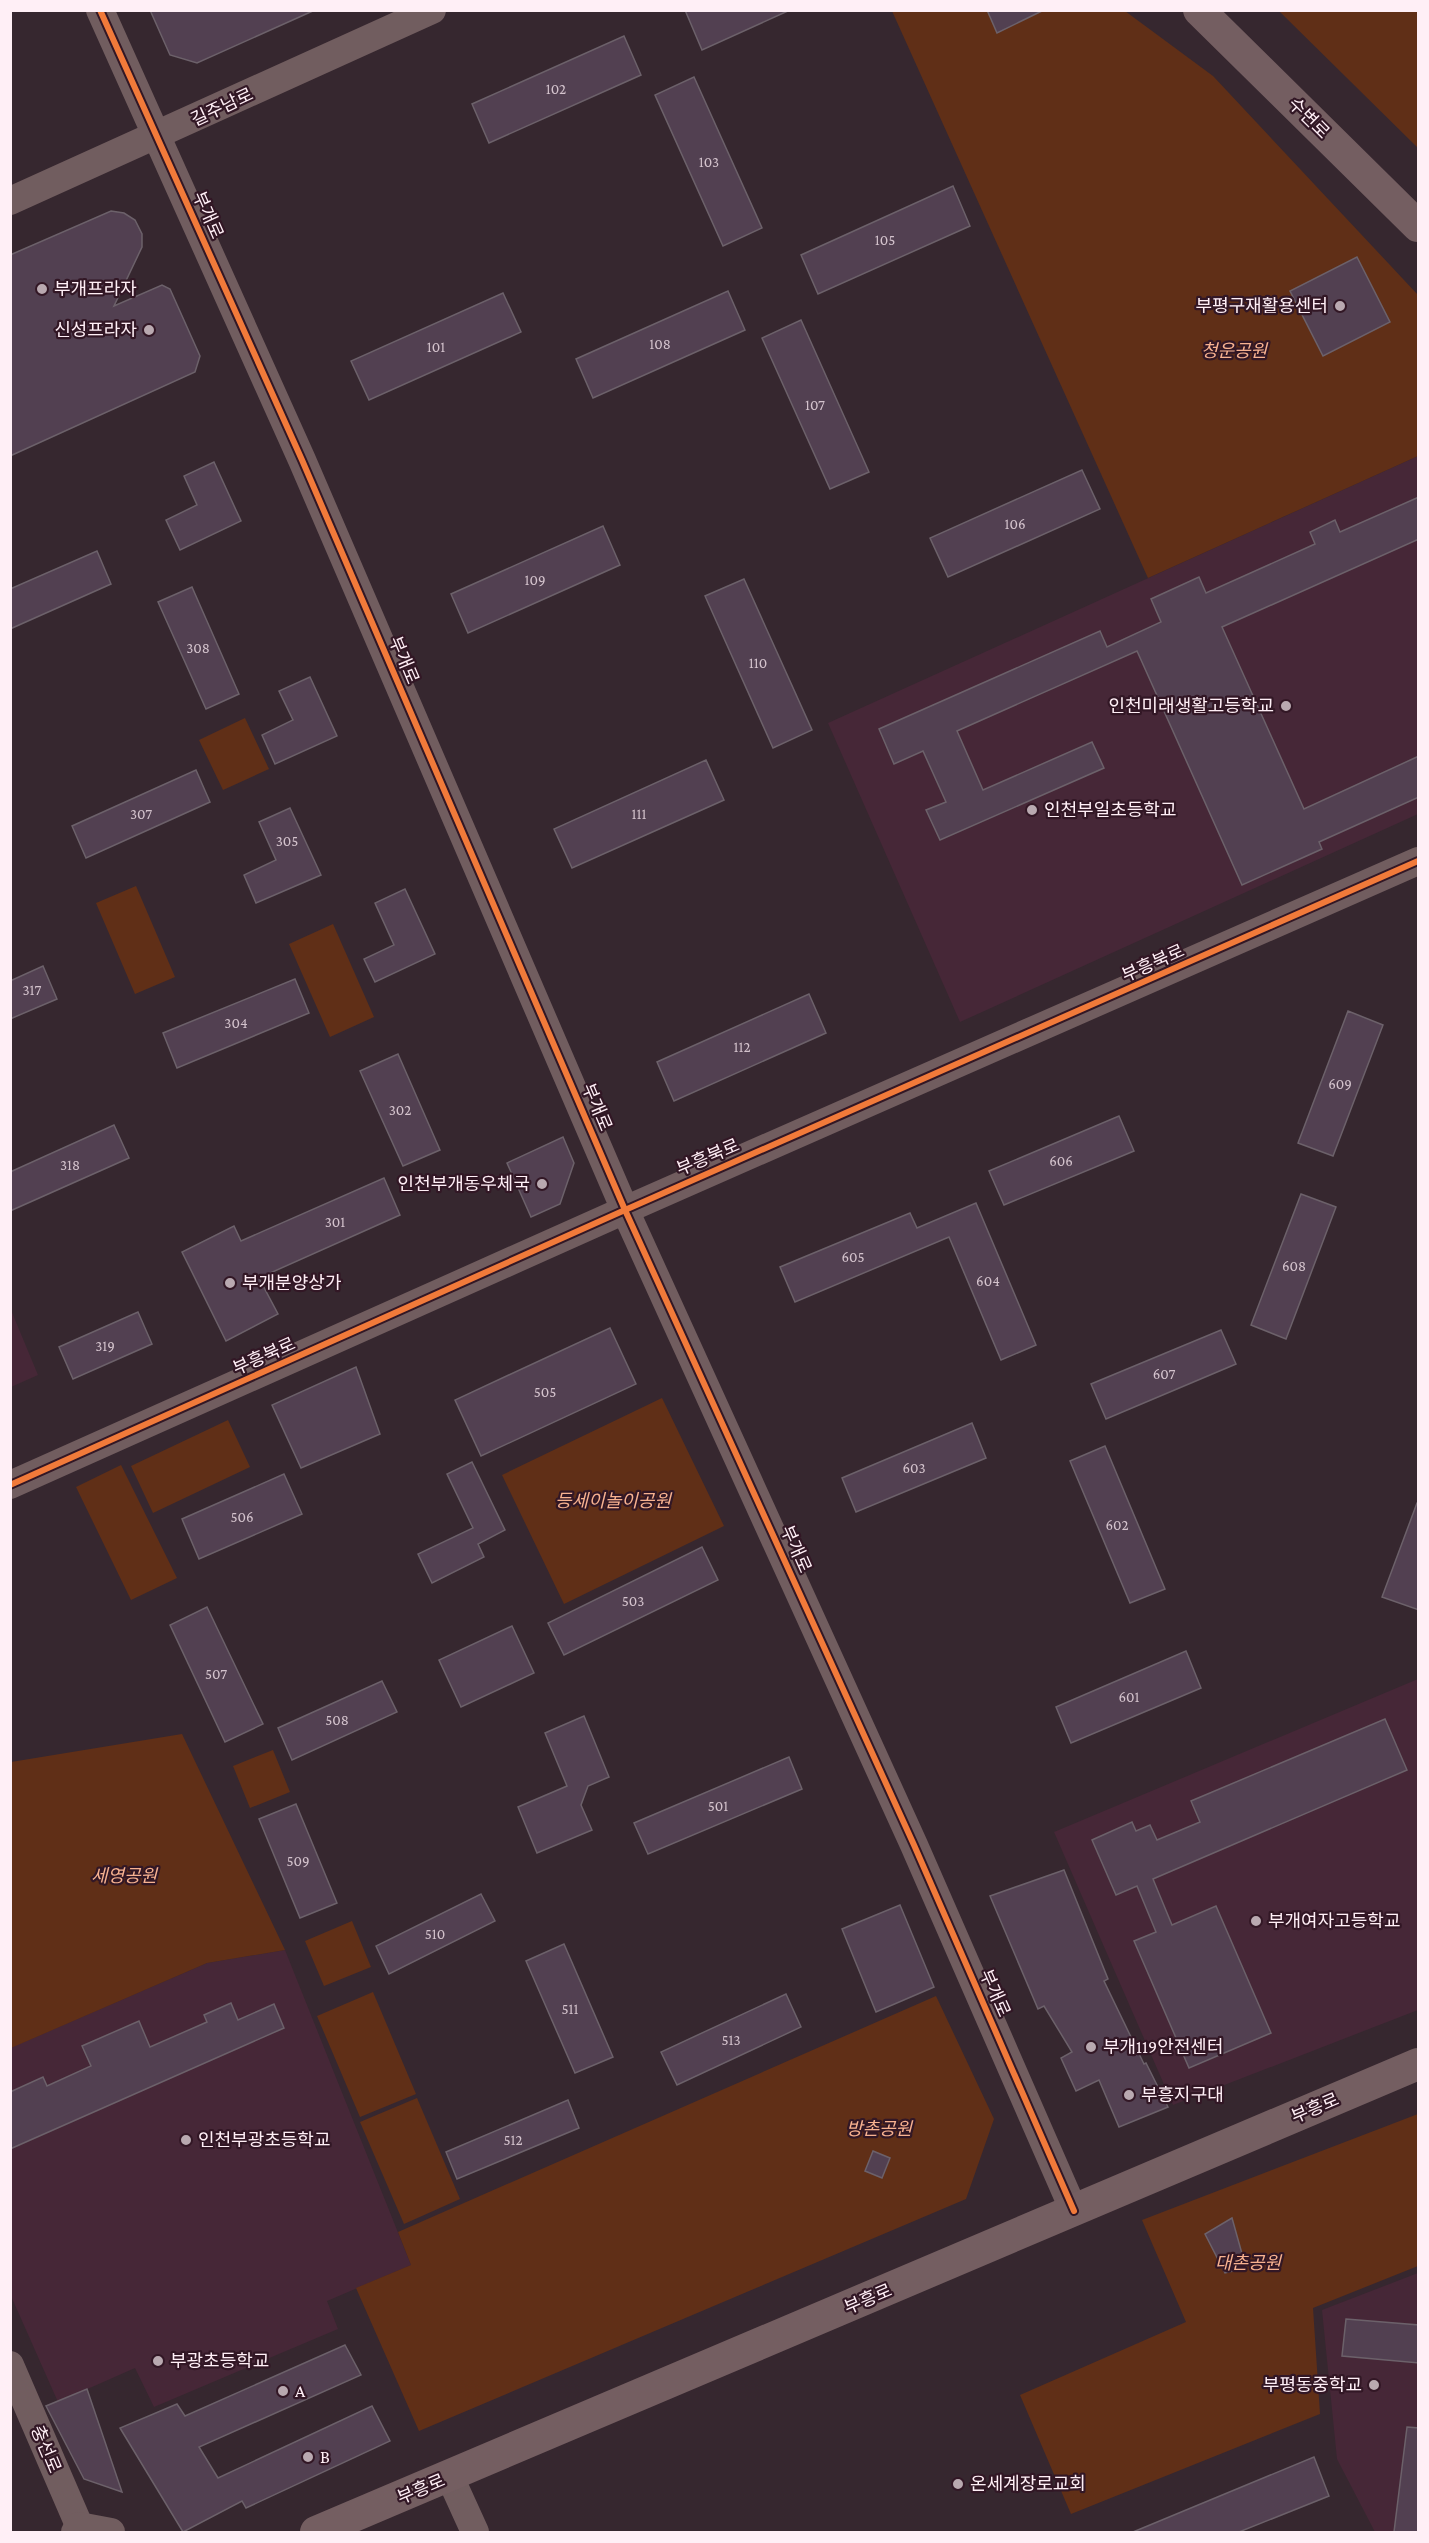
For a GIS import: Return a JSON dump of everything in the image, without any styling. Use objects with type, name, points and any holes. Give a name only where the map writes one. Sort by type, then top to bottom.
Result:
[{"type":"main road","name":"수변로","points":[[1199,10],[1419,226]]},
{"type":"main road","name":"부흥로","points":[[316,2532],[1419,2064]]},
{"type":"street","name":"부개로","points":[[100,10],[307,471],[625,1210],[909,1834],[1074,2211]]},
{"type":"street","name":"길주남로","points":[[10,201],[156,137],[432,10]]},
{"type":"street","name":"부흥북로","points":[[10,1485],[625,1210],[1419,861]]},
{"type":"street","name":"충선로","points":[[10,2365],[78,2530]]},
{"type":"street","points":[[450,2477],[475,2532]]},
{"type":"street","points":[[78,2530],[111,2532]]},
{"type":"shaded area","points":[[1418,456],[1418,814],[960,1022],[828,723]]},
{"type":"shaded area","points":[[11,1310],[38,1375],[10,1387]]},
{"type":"shaded area","name":"부개여자고등학교","points":[[1418,1679],[1418,2010],[1173,2105],[1054,1832]]},
{"type":"shaded area","name":"인천부광초등학교","points":[[285,1950],[411,2265],[327,2301],[338,2329],[154,2407],[135,2368],[58,2402],[11,2296],[10,2048],[207,1963]]},
{"type":"shaded area","name":"부평동중학교","points":[[1418,2273],[1418,2532],[1375,2532],[1337,2459],[1322,2310]]},
{"type":"green space","name":"청운공원","points":[[892,11],[1125,11],[1213,76],[1418,295],[1418,456],[1148,578]]},
{"type":"green space","points":[[1279,11],[1418,11],[1418,148]]},
{"type":"green space","points":[[245,718],[269,769],[223,790],[199,740]]},
{"type":"green space","points":[[136,886],[175,977],[135,994],[96,903]]},
{"type":"green space","points":[[333,924],[374,1017],[330,1037],[289,944]]},
{"type":"green space","name":"등세이놀이공원","points":[[662,1398],[724,1526],[564,1604],[502,1475]]},
{"type":"green space","points":[[228,1420],[250,1467],[153,1513],[131,1466]]},
{"type":"green space","points":[[121,1465],[177,1578],[131,1600],[76,1487]]},
{"type":"green space","name":"세영공원","points":[[182,1734],[285,1950],[207,1963],[11,2048],[11,1762]]},
{"type":"green space","points":[[273,1750],[290,1792],[250,1808],[233,1766]]},
{"type":"green space","points":[[352,1921],[371,1967],[324,1986],[305,1941]]},
{"type":"green space","points":[[373,1992],[416,2094],[360,2117],[317,2016]]},
{"type":"green space","name":"방촌공원","points":[[936,1996],[994,2119],[966,2199],[419,2431],[356,2288],[411,2265],[398,2232]]},
{"type":"green space","points":[[417,2098],[460,2199],[404,2224],[360,2122]]},
{"type":"green space","name":"대촌공원","points":[[1418,2114],[1418,2266],[1313,2308],[1320,2414],[1071,2514],[1020,2395],[1186,2322],[1142,2220]]},
{"type":"building","points":[[150,10],[315,10],[197,63],[170,55]]},
{"type":"building","points":[[685,10],[790,10],[702,50]]},
{"type":"building","points":[[987,10],[1044,10],[997,33]]},
{"type":"building","points":[[624,36],[641,75],[489,143],[472,104]]},
{"type":"building","points":[[694,77],[762,228],[723,246],[655,95]]},
{"type":"building","points":[[953,186],[970,226],[818,294],[801,255]]},
{"type":"building","points":[[111,211],[124,213],[135,220],[142,234],[142,247],[114,306],[162,285],[170,289],[200,356],[195,372],[10,456],[10,255]]},
{"type":"building","name":"부평구재활용센터","points":[[1357,257],[1390,322],[1323,356],[1290,291]]},
{"type":"building","points":[[728,291],[745,330],[593,398],[576,359]]},
{"type":"building","points":[[503,293],[521,332],[369,400],[351,361]]},
{"type":"building","points":[[801,320],[869,472],[830,489],[762,338]]},
{"type":"building","points":[[214,462],[241,521],[180,550],[166,520],[197,505],[184,476]]},
{"type":"building","points":[[1082,470],[1100,509],[948,577],[930,538]]},
{"type":"building","points":[[1419,497],[1419,539],[1222,627],[1304,809],[1419,756],[1419,797],[1319,842],[1322,849],[1242,885],[1137,651],[957,731],[983,790],[1092,742],[1104,768],[940,840],[926,810],[946,802],[923,751],[894,764],[879,729],[1100,631],[1107,647],[1161,622],[1151,599],[1199,577],[1206,593],[1315,544],[1310,532],[1335,520],[1340,532]]},
{"type":"building","points":[[603,526],[620,565],[468,633],[451,594]]},
{"type":"building","points":[[97,551],[111,584],[10,629],[10,589]]},
{"type":"building","points":[[744,579],[812,730],[773,748],[705,596]]},
{"type":"building","points":[[192,587],[239,694],[206,709],[158,602]]},
{"type":"building","points":[[310,677],[337,736],[275,764],[262,735],[293,720],[279,691]]},
{"type":"building","points":[[706,760],[724,800],[572,868],[554,829]]},
{"type":"building","points":[[196,770],[210,802],[86,858],[72,826]]},
{"type":"building","points":[[290,808],[321,875],[256,903],[244,875],[276,860],[259,822]]},
{"type":"building","points":[[405,889],[435,954],[375,982],[364,959],[394,945],[375,903]]},
{"type":"building","points":[[43,966],[57,999],[10,1019],[10,981]]},
{"type":"building","points":[[295,979],[309,1013],[177,1068],[163,1033]]},
{"type":"building","points":[[809,994],[826,1033],[674,1101],[657,1062]]},
{"type":"building","points":[[1348,1011],[1383,1025],[1333,1156],[1298,1143]]},
{"type":"building","points":[[398,1054],[440,1150],[403,1166],[360,1071]]},
{"type":"building","points":[[1119,1116],[1134,1151],[1004,1205],[989,1171]]},
{"type":"building","points":[[114,1125],[129,1158],[10,1211],[10,1172]]},
{"type":"building","name":"인천부개동우체국","points":[[563,1137],[574,1163],[560,1204],[531,1217],[507,1163]]},
{"type":"building","points":[[384,1178],[400,1215],[259,1278],[278,1314],[226,1341],[182,1252],[234,1226],[241,1241]]},
{"type":"building","points":[[1301,1194],[1336,1207],[1286,1339],[1251,1325]]},
{"type":"building","points":[[976,1203],[1036,1345],[1001,1360],[949,1237],[795,1302],[780,1267],[910,1213],[917,1228]]},
{"type":"building","points":[[138,1312],[152,1344],[73,1379],[59,1347]]},
{"type":"building","points":[[610,1328],[636,1384],[481,1456],[455,1400]]},
{"type":"building","points":[[1221,1330],[1236,1364],[1106,1419],[1091,1384]]},
{"type":"building","points":[[356,1367],[380,1434],[301,1468],[272,1405]]},
{"type":"building","points":[[972,1423],[986,1458],[856,1512],[842,1478]]},
{"type":"building","points":[[1105,1446],[1165,1589],[1130,1603],[1070,1461]]},
{"type":"building","points":[[472,1462],[505,1530],[478,1544],[484,1557],[432,1583],[418,1554],[473,1528],[447,1474]]},
{"type":"building","points":[[284,1474],[302,1514],[199,1559],[182,1519]]},
{"type":"building","points":[[1417,1503],[1419,1503],[1419,1610],[1382,1597]]},
{"type":"building","points":[[702,1547],[718,1580],[564,1655],[548,1623]]},
{"type":"building","points":[[207,1607],[263,1724],[225,1742],[170,1625]]},
{"type":"building","points":[[512,1626],[534,1673],[461,1707],[439,1660]]},
{"type":"building","points":[[1186,1651],[1201,1688],[1071,1743],[1056,1707]]},
{"type":"building","points":[[382,1681],[397,1712],[292,1760],[278,1728]]},
{"type":"building","points":[[584,1716],[609,1777],[588,1786],[581,1805],[592,1830],[537,1853],[518,1807],[567,1786],[545,1733]]},
{"type":"building","points":[[1385,1719],[1407,1770],[1153,1879],[1172,1925],[1216,1906],[1271,2033],[1189,2068],[1134,1941],[1156,1932],[1137,1886],[1116,1895],[1092,1840],[1132,1822],[1136,1831],[1150,1825],[1157,1840],[1200,1822],[1191,1801]]},
{"type":"building","points":[[789,1757],[802,1789],[648,1854],[634,1823]]},
{"type":"building","points":[[296,1804],[337,1903],[300,1918],[259,1819]]},
{"type":"building","points":[[1064,1870],[1108,1979],[1104,1981],[1144,2064],[1146,2063],[1168,2107],[1119,2127],[1099,2080],[1076,2091],[1061,2058],[1072,2052],[1044,2006],[1038,2009],[990,1896]]},
{"type":"building","points":[[481,1894],[495,1921],[389,1974],[376,1946]]},
{"type":"building","points":[[900,1905],[934,1987],[876,2012],[842,1929]]},
{"type":"building","points":[[564,1944],[613,2057],[575,2073],[526,1961]]},
{"type":"building","points":[[786,1994],[801,2027],[677,2085],[661,2052]]},
{"type":"building","points":[[231,2003],[238,2020],[274,2004],[284,2028],[10,2149],[10,2092],[43,2077],[47,2086],[91,2066],[82,2046],[139,2021],[150,2047],[207,2022],[204,2015]]},
{"type":"building","points":[[568,2100],[579,2128],[457,2179],[446,2152]]},
{"type":"building","points":[[873,2151],[890,2158],[882,2178],[865,2171]]},
{"type":"building","points":[[1232,2218],[1246,2268],[1225,2273],[1205,2234]]},
{"type":"building","points":[[1346,2319],[1419,2325],[1419,2363],[1342,2356]]},
{"type":"building","points":[[345,2345],[361,2375],[199,2447],[218,2478],[372,2406],[390,2441],[246,2508],[242,2501],[183,2532],[120,2428],[177,2404],[185,2416]]},
{"type":"building","points":[[87,2389],[122,2492],[84,2479],[46,2406]]},
{"type":"building","points":[[1407,2427],[1419,2428],[1419,2532],[1394,2532]]},
{"type":"building","points":[[1314,2457],[1329,2496],[1239,2532],[1133,2532]]},
{"type":"cycle path","points":[[100,10],[302,460],[625,1210],[914,1845],[1074,2211]]},
{"type":"cycle path","points":[[10,1485],[625,1210],[1418,861]]},
{"type":"place","name":"부개프라자","points":[[42,289]]},
{"type":"place","name":"부평구재활용센터","points":[[1340,306]]},
{"type":"place","name":"신성프라자","points":[[149,330]]},
{"type":"place","name":"인천미래생활고등학교","points":[[1286,706]]},
{"type":"place","name":"인천부일초등학교","points":[[1032,810]]},
{"type":"place","name":"인천부개동우체국","points":[[542,1184]]},
{"type":"place","name":"부개분양상가","points":[[230,1283]]},
{"type":"place","name":"부개여자고등학교","points":[[1256,1921]]},
{"type":"place","name":"부개119안전센터","points":[[1091,2047]]},
{"type":"place","name":"부흥지구대","points":[[1129,2095]]},
{"type":"place","name":"인천부광초등학교","points":[[186,2140]]},
{"type":"place","name":"부광초등학교","points":[[158,2361]]},
{"type":"place","name":"부평동중학교","points":[[1374,2385]]},
{"type":"place","name":"A","points":[[283,2391]]},
{"type":"place","name":"B","points":[[308,2457]]},
{"type":"place","name":"온세계장로교회","points":[[958,2484]]}]
